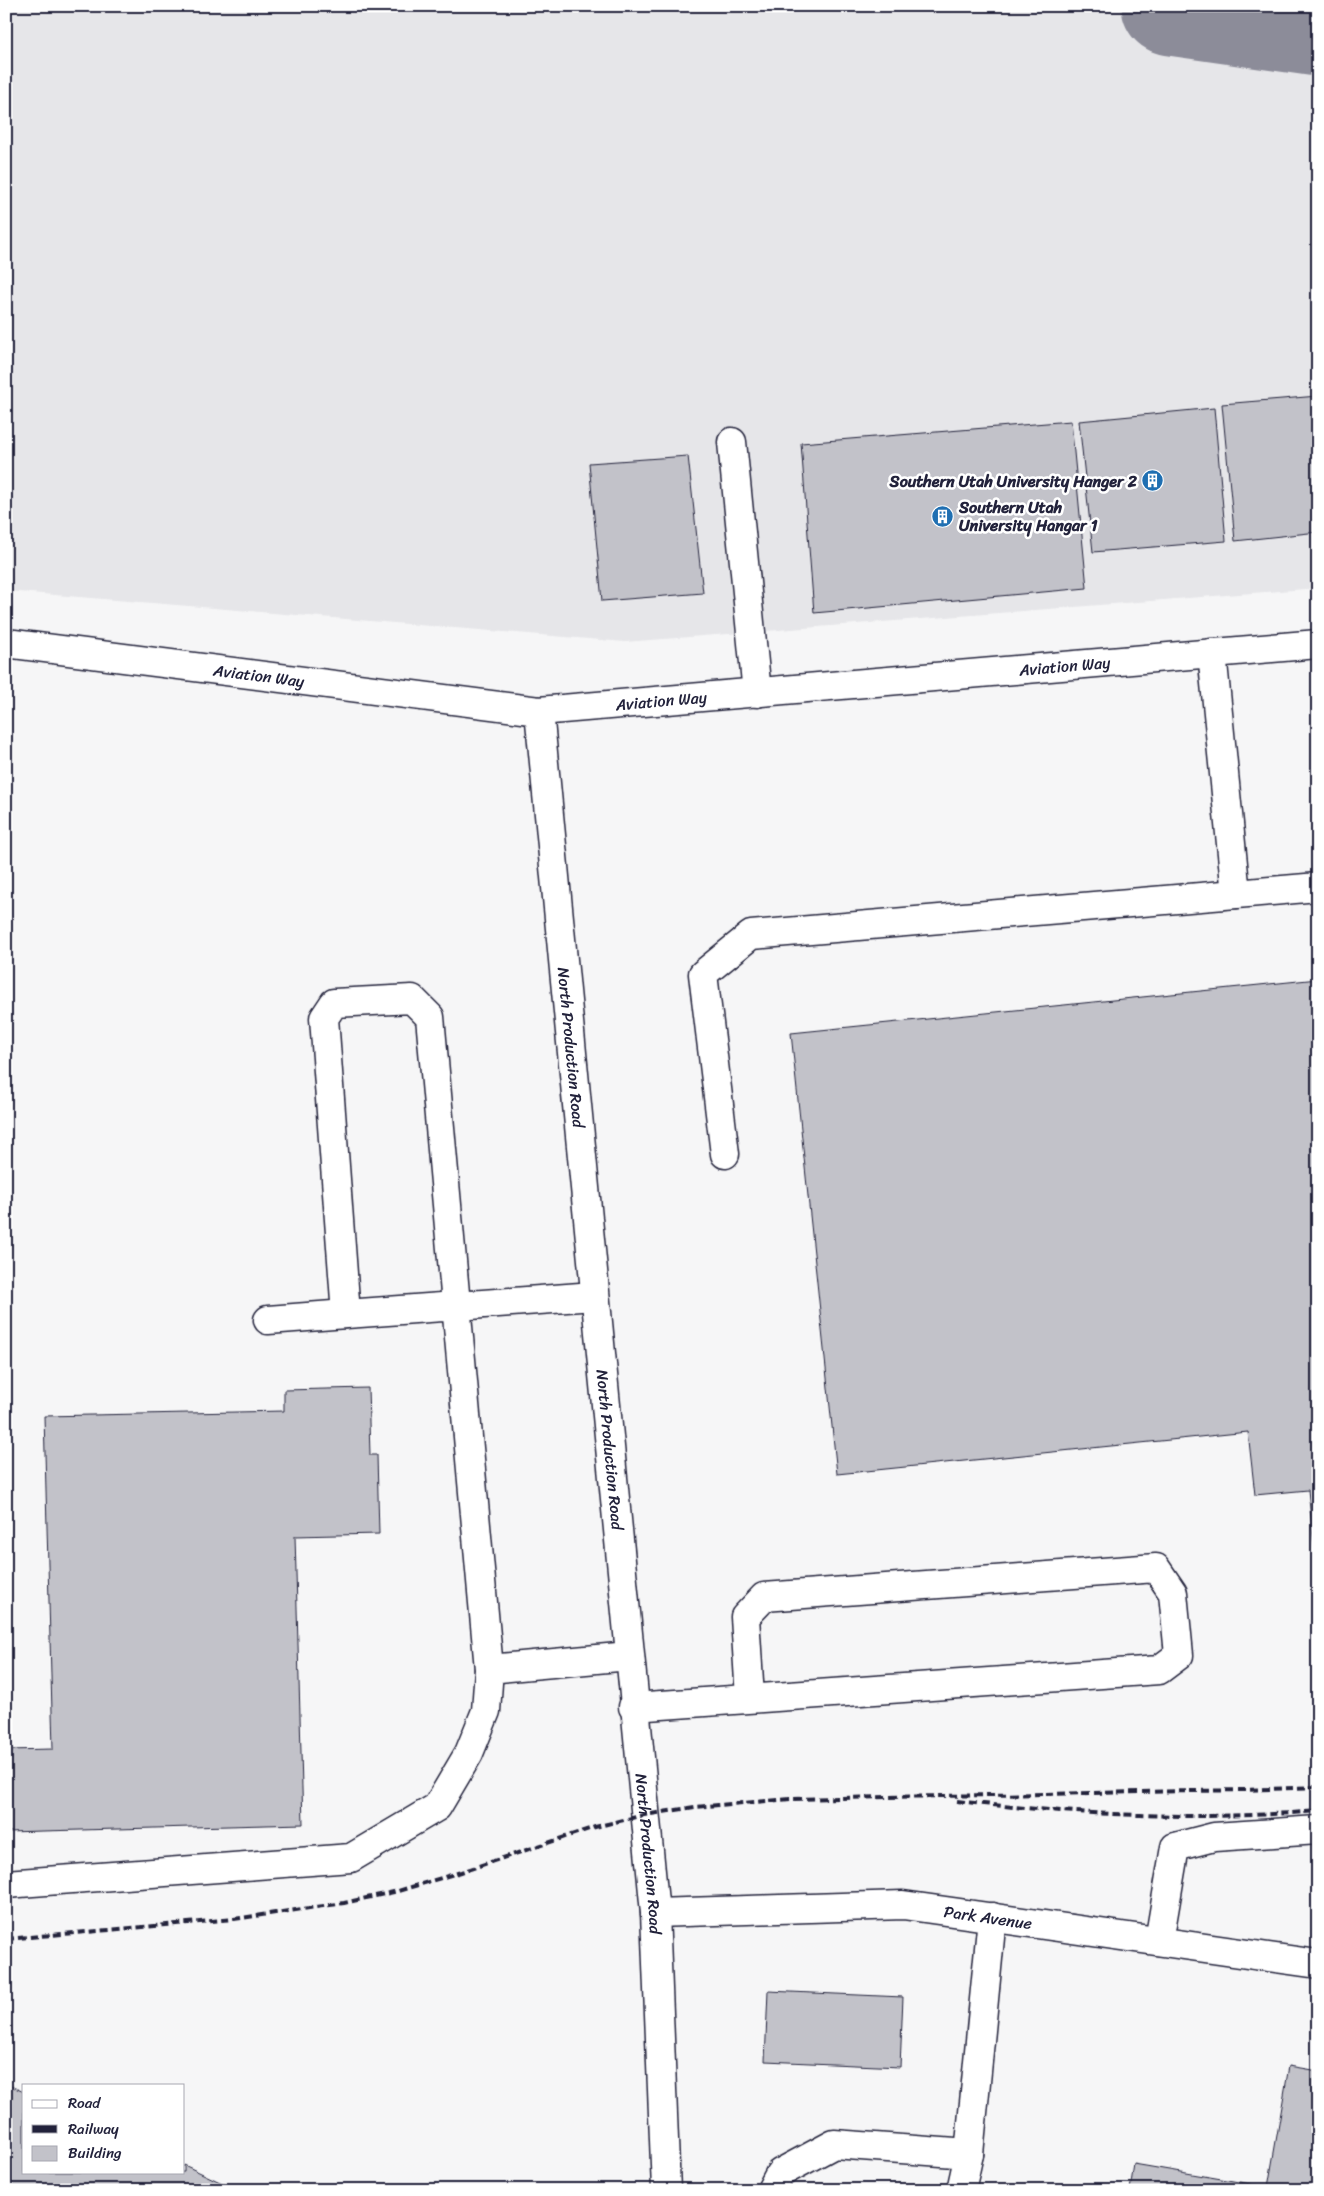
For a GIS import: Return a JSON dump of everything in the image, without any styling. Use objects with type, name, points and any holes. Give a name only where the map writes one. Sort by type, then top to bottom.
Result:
[{"type":"street","points":[[732,442],[757,693]]},
{"type":"street","name":"Aviation Way","points":[[6,643],[539,711],[1318,644]]},
{"type":"street","points":[[1212,653],[1236,894]]},
{"type":"street","name":"North Production Road","points":[[539,711],[628,1656],[655,1913],[666,2190]]},
{"type":"street","points":[[725,1154],[703,974],[751,936],[1318,887]]},
{"type":"street","points":[[6,1884],[351,1858],[438,1807],[469,1753],[486,1711],[489,1669],[430,1017],[412,998],[334,1003],[324,1018],[346,1314]]},
{"type":"street","points":[[268,1320],[594,1296]]},
{"type":"street","points":[[633,1707],[1159,1670],[1179,1656],[1173,1593],[1156,1568],[764,1597],[745,1617],[750,1698]]},
{"type":"street","points":[[489,1669],[628,1656]]},
{"type":"street","points":[[1160,1941],[1175,1847],[1214,1837],[1318,1830]]},
{"type":"street","name":"Park Avenue","points":[[655,1913],[902,1905],[1318,1964]]},
{"type":"street","points":[[961,2190],[969,2154],[992,1917]]},
{"type":"street","points":[[772,2190],[780,2172],[834,2144],[969,2154]]},
{"type":"shaded area","points":[[6,6],[1318,6],[1318,588],[625,642],[6,591]]},
{"type":"building","points":[[1318,396],[1318,532],[1235,541],[1222,404]]},
{"type":"building","name":"Southern Utah University Hanger 2","points":[[1214,408],[1226,541],[1093,552],[1079,421]]},
{"type":"building","name":"Southern Utah University Hangar 1","points":[[1071,421],[1087,588],[814,613],[801,443]]},
{"type":"building","points":[[688,456],[703,593],[602,601],[589,463]]},
{"type":"building","points":[[1318,979],[1318,1585],[1308,1490],[1255,1495],[1248,1432],[837,1474],[791,1033]]},
{"type":"building","points":[[368,1388],[370,1455],[377,1455],[379,1534],[295,1536],[303,1824],[6,1832],[6,1750],[53,1749],[44,1416],[284,1411],[284,1390]]},
{"type":"building","points":[[768,1991],[903,1997],[900,2067],[765,2061]]},
{"type":"building","points":[[1289,2066],[1318,2071],[1318,2190],[1130,2190],[1134,2164],[1268,2187]]},
{"type":"building","points":[[6,2084],[22,2091],[22,2174],[185,2174],[185,2165],[237,2190],[6,2190]]},
{"type":"taxiway","points":[[1171,6],[1318,27]]},
{"type":"railway","points":[[6,1939],[234,1919],[344,1903],[398,1891],[461,1872],[595,1827],[644,1815],[695,1807],[790,1799],[1318,1787]]},
{"type":"railway","points":[[957,1801],[1047,1810],[1137,1815],[1227,1816],[1318,1811]]},
{"type":"place","name":"Southern Utah University Hanger 2","points":[[1153,481]]},
{"type":"place","name":"Southern Utah University Hangar 1","points":[[943,516]]}]
